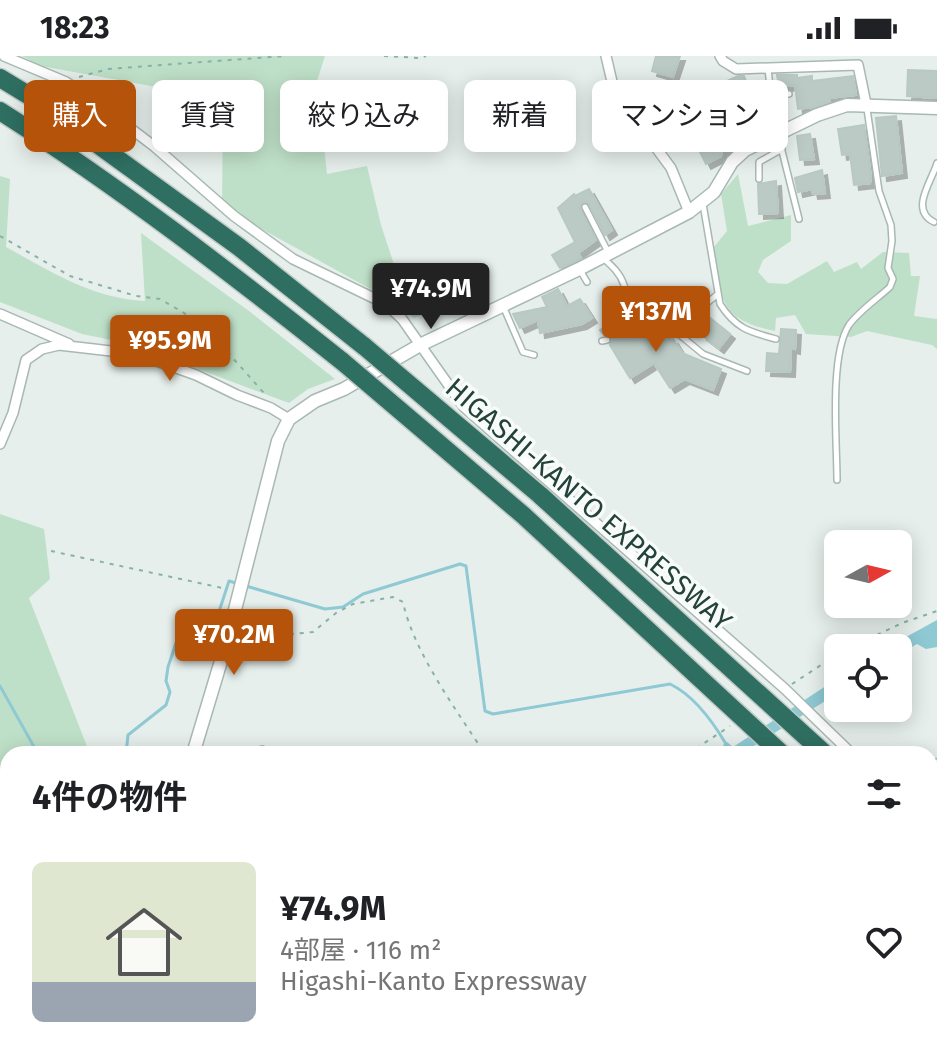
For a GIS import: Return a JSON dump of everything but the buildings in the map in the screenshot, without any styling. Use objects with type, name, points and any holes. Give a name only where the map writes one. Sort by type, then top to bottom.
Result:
[{"type":"highway","name":"HIGASHI-KANTO EXPRESSWAY","points":[[0,78],[38,101],[239,247],[365,347],[529,486],[816,746]]},
{"type":"highway","name":"HIGASHI-KANTO EXPRESSWAY","points":[[0,111],[130,198],[343,362],[523,515],[773,746]]},
{"type":"street","points":[[4,56],[61,80]]},
{"type":"street","points":[[606,56],[623,118],[651,141],[671,168],[689,212]]},
{"type":"street","points":[[720,56],[736,69],[859,61],[866,104]]},
{"type":"street","points":[[788,129],[847,105],[937,108]]},
{"type":"street","points":[[136,131],[234,216],[293,259],[386,304],[402,319],[464,407],[788,691],[840,746]]},
{"type":"street","points":[[195,746],[227,641],[278,441],[289,419],[315,401],[344,389],[420,345],[606,256],[689,212],[714,192],[732,162],[743,152]]},
{"type":"street","points":[[0,314],[72,346]]},
{"type":"street","points":[[0,444],[13,413],[26,360],[42,349],[72,346],[137,354],[196,375],[289,419]]},
{"type":"lane","points":[[768,68],[771,96],[789,94]]},
{"type":"lane","points":[[837,480],[838,365],[845,336],[849,326],[890,287],[893,279],[888,268],[891,225],[879,191],[866,104]]},
{"type":"lane","points":[[759,179],[759,162],[777,152]]},
{"type":"lane","points":[[783,152],[799,219]]},
{"type":"lane","points":[[934,222],[924,212],[923,194],[937,163]]},
{"type":"lane","points":[[702,203],[720,304],[727,316],[744,330],[776,339]]},
{"type":"lane","points":[[585,207],[606,256],[624,283],[633,310]]},
{"type":"lane","points":[[579,269],[587,282]]},
{"type":"lane","points":[[718,294],[674,330],[703,354],[747,371]]},
{"type":"lane","points":[[503,306],[523,352],[534,355]]},
{"type":"path","points":[[72,80],[108,69],[284,56]]},
{"type":"path","points":[[384,56],[426,56]]},
{"type":"path","points":[[0,236],[70,276],[136,296],[160,299],[184,313],[248,372],[263,391],[271,408]]},
{"type":"path","points":[[51,551],[241,588]]},
{"type":"path","points":[[227,641],[313,632],[353,604],[393,597],[403,602],[407,622],[480,746]]},
{"type":"path","points":[[879,634],[937,611]]},
{"type":"path","points":[[788,691],[824,664]]},
{"type":"path","points":[[700,746],[732,725]]},
{"type":"green space","points":[[22,56],[325,56],[317,80],[280,80],[280,152],[325,152],[327,174],[367,166],[381,225],[401,286],[441,265],[464,296],[414,318],[394,302],[222,207],[223,152],[264,152],[264,80],[152,80],[152,86],[136,83],[136,80],[118,80],[41,66]]},
{"type":"green space","points":[[738,174],[748,226],[791,215],[791,241],[763,260],[758,272],[768,283],[787,284],[827,261],[834,272],[857,262],[861,269],[883,252],[909,253],[911,276],[920,276],[914,316],[937,319],[937,349],[932,345],[867,331],[851,337],[806,334],[795,315],[776,318],[775,331],[756,326],[732,313],[722,293],[714,247],[727,231],[721,194]]},
{"type":"green space","points":[[0,176],[10,179],[6,247],[89,289],[145,301],[141,233],[249,311],[335,379],[308,389],[289,403],[131,344],[82,334],[0,302]]},
{"type":"green space","points":[[0,514],[44,529],[50,579],[29,598],[87,746],[0,746]]},
{"type":"water","points":[[937,620],[937,647],[926,649],[917,644],[912,647],[912,634]]},
{"type":"water","points":[[824,687],[824,702],[754,746],[735,746]]},
{"type":"waterway","points":[[246,586],[325,609],[343,607],[363,594],[460,564],[466,566],[485,711],[493,714],[670,684],[702,710],[726,744]]},
{"type":"waterway","points":[[127,746],[128,735],[166,705],[170,692],[166,681],[168,667],[176,643],[187,635],[212,633],[229,581],[239,584]]},
{"type":"waterway","points":[[0,686],[34,746]]}]
